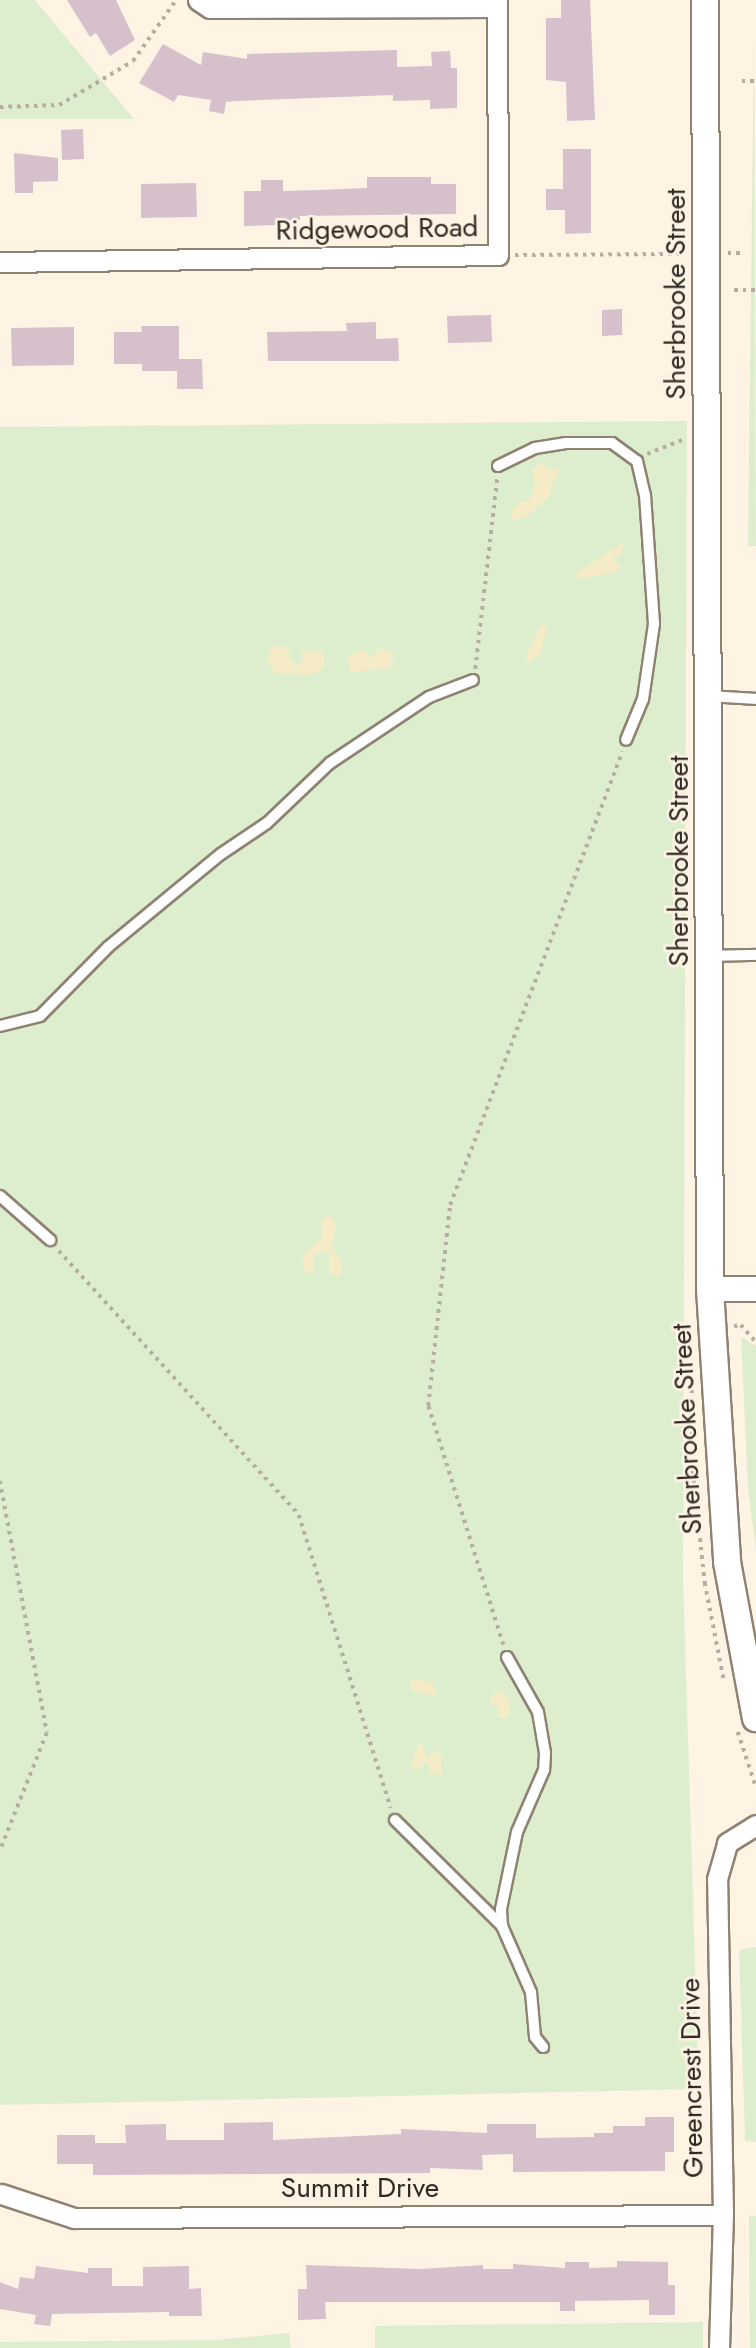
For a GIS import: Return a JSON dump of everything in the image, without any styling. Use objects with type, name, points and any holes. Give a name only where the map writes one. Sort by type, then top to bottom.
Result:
[{"type":"main road","name":"Sherbrooke Street","points":[[705,0],[711,957],[710,1289],[727,1562],[756,1718]]},
{"type":"street","points":[[198,0],[210,8],[497,4]]},
{"type":"street","name":"Ridgewood Road","points":[[0,262],[498,256],[497,4]]},
{"type":"street","points":[[710,1289],[756,1289]]},
{"type":"street","name":"Greencrest Drive","points":[[719,2348],[723,2215],[718,1879],[727,1843],[756,1825]]},
{"type":"street","name":"Summit Drive","points":[[1,2194],[74,2218],[723,2215]]},
{"type":"lane","points":[[498,466],[534,448],[565,443],[612,443],[637,461],[645,495],[654,624],[643,699],[626,740]]},
{"type":"lane","points":[[0,1026],[40,1016],[108,947],[221,854],[267,824],[330,763],[429,697],[473,680]]},
{"type":"lane","points":[[709,696],[756,699]]},
{"type":"lane","points":[[711,957],[756,955]]},
{"type":"lane","points":[[0,1196],[50,1240]]},
{"type":"lane","points":[[507,1657],[538,1712],[545,1754],[544,1770],[517,1832],[500,1909],[502,1926],[531,1992],[535,2037],[543,2048]]},
{"type":"lane","points":[[395,1820],[502,1926]]},
{"type":"path","points":[[0,107],[59,105],[133,61],[176,0]]},
{"type":"path","points":[[742,81],[756,82]]},
{"type":"path","points":[[498,256],[740,253]]},
{"type":"path","points":[[734,290],[756,290]]},
{"type":"path","points":[[637,461],[708,433]]},
{"type":"path","points":[[473,680],[498,466]]},
{"type":"path","points":[[507,1657],[428,1406],[450,1205],[626,740]]},
{"type":"path","points":[[50,1240],[299,1515],[395,1820]]},
{"type":"path","points":[[0,1481],[47,1733],[0,1851]]},
{"type":"green space","points":[[0,0],[35,0],[134,119],[0,119]]},
{"type":"green space","points":[[754,35],[756,546],[748,546]]},
{"type":"green space","points":[[687,421],[683,1578],[699,2089],[0,2105],[0,427]]},
{"type":"green space","points":[[741,1337],[756,1346],[756,1550],[748,1488]]},
{"type":"green space","points":[[756,1947],[756,2142],[745,2141],[739,1950]]},
{"type":"green space","points":[[749,2216],[756,2216],[756,2348],[750,2348]]},
{"type":"green space","points":[[703,2322],[703,2348],[375,2348],[375,2326]]},
{"type":"green space","points":[[289,2333],[291,2348],[0,2348],[0,2342],[216,2340]]},
{"type":"sand","points":[[542,462],[547,469],[559,470],[555,482],[549,483],[552,487],[547,499],[526,517],[514,521],[510,513],[520,501],[530,500],[535,483],[532,470]]},
{"type":"sand","points":[[627,540],[620,555],[611,559],[621,565],[616,573],[576,579],[578,572]]},
{"type":"sand","points":[[548,625],[540,654],[528,663],[527,655],[540,626]]},
{"type":"sand","points":[[272,646],[288,647],[290,660],[296,665],[304,660],[301,650],[323,651],[324,668],[310,675],[275,673],[267,657]]},
{"type":"sand","points":[[378,648],[394,652],[391,668],[351,672],[347,656],[363,650],[374,658]]},
{"type":"sand","points":[[330,1215],[337,1225],[332,1244],[342,1265],[339,1278],[329,1272],[329,1253],[323,1250],[314,1256],[314,1274],[304,1272],[303,1254],[322,1239],[321,1219]]},
{"type":"sand","points":[[411,1678],[433,1683],[436,1697],[410,1689]]},
{"type":"sand","points":[[497,1691],[510,1699],[510,1716],[499,1718],[498,1707],[491,1705],[490,1699]]},
{"type":"sand","points":[[420,1740],[427,1757],[440,1750],[442,1776],[429,1773],[429,1764],[422,1764],[421,1770],[411,1765]]},
{"type":"building","points":[[67,0],[116,0],[135,40],[110,56],[96,33],[90,37]]},
{"type":"building","points":[[561,0],[590,0],[595,120],[567,121],[566,82],[546,80],[546,18],[561,18]]},
{"type":"building","points":[[163,44],[201,65],[203,52],[247,59],[247,54],[397,50],[397,67],[432,66],[431,52],[450,51],[451,68],[457,68],[457,108],[430,109],[430,100],[393,101],[393,95],[235,101],[226,102],[224,114],[209,111],[211,100],[178,95],[174,102],[139,83]]},
{"type":"building","points":[[83,129],[84,159],[62,160],[61,130]]},
{"type":"building","points":[[563,149],[591,149],[591,233],[565,234],[565,210],[546,210],[546,189],[563,189]]},
{"type":"building","points":[[14,153],[58,158],[58,181],[33,182],[33,193],[15,193]]},
{"type":"building","points":[[367,177],[431,177],[431,184],[456,184],[456,214],[300,216],[300,220],[278,221],[278,225],[244,226],[244,191],[261,191],[261,180],[283,180],[283,191],[367,188]]},
{"type":"building","points":[[196,183],[197,217],[141,218],[141,184]]},
{"type":"building","points":[[622,309],[622,335],[602,336],[602,310]]},
{"type":"building","points":[[491,315],[492,342],[448,343],[447,316]]},
{"type":"building","points":[[376,322],[376,339],[398,338],[399,361],[268,361],[267,332],[347,331],[346,323]]},
{"type":"building","points":[[141,326],[179,326],[179,359],[202,359],[203,389],[177,389],[177,371],[142,371],[142,364],[114,364],[114,332],[142,332]]},
{"type":"building","points":[[74,327],[74,365],[12,366],[11,328]]},
{"type":"building","points":[[645,2117],[674,2117],[674,2152],[665,2152],[665,2171],[513,2172],[513,2154],[482,2155],[483,2170],[430,2168],[430,2173],[93,2175],[93,2164],[57,2164],[57,2135],[95,2135],[95,2143],[126,2143],[125,2125],[166,2124],[166,2140],[224,2140],[224,2123],[273,2122],[273,2140],[401,2134],[401,2129],[487,2133],[487,2124],[536,2124],[536,2138],[594,2137],[594,2133],[613,2133],[613,2126],[645,2126]]},
{"type":"building","points":[[617,2261],[668,2262],[668,2285],[675,2285],[675,2315],[649,2315],[649,2300],[575,2301],[575,2311],[560,2311],[560,2302],[325,2302],[326,2319],[298,2320],[298,2289],[307,2289],[306,2265],[421,2269],[483,2265],[483,2269],[513,2269],[513,2264],[565,2268],[565,2262],[589,2262],[589,2268],[617,2267]]},
{"type":"building","points":[[36,2266],[88,2273],[88,2268],[112,2268],[112,2286],[143,2286],[143,2267],[189,2266],[189,2289],[201,2288],[202,2316],[169,2316],[169,2312],[52,2314],[50,2326],[34,2324],[36,2315],[0,2309],[0,2282],[18,2289],[20,2277],[34,2279]]}]
